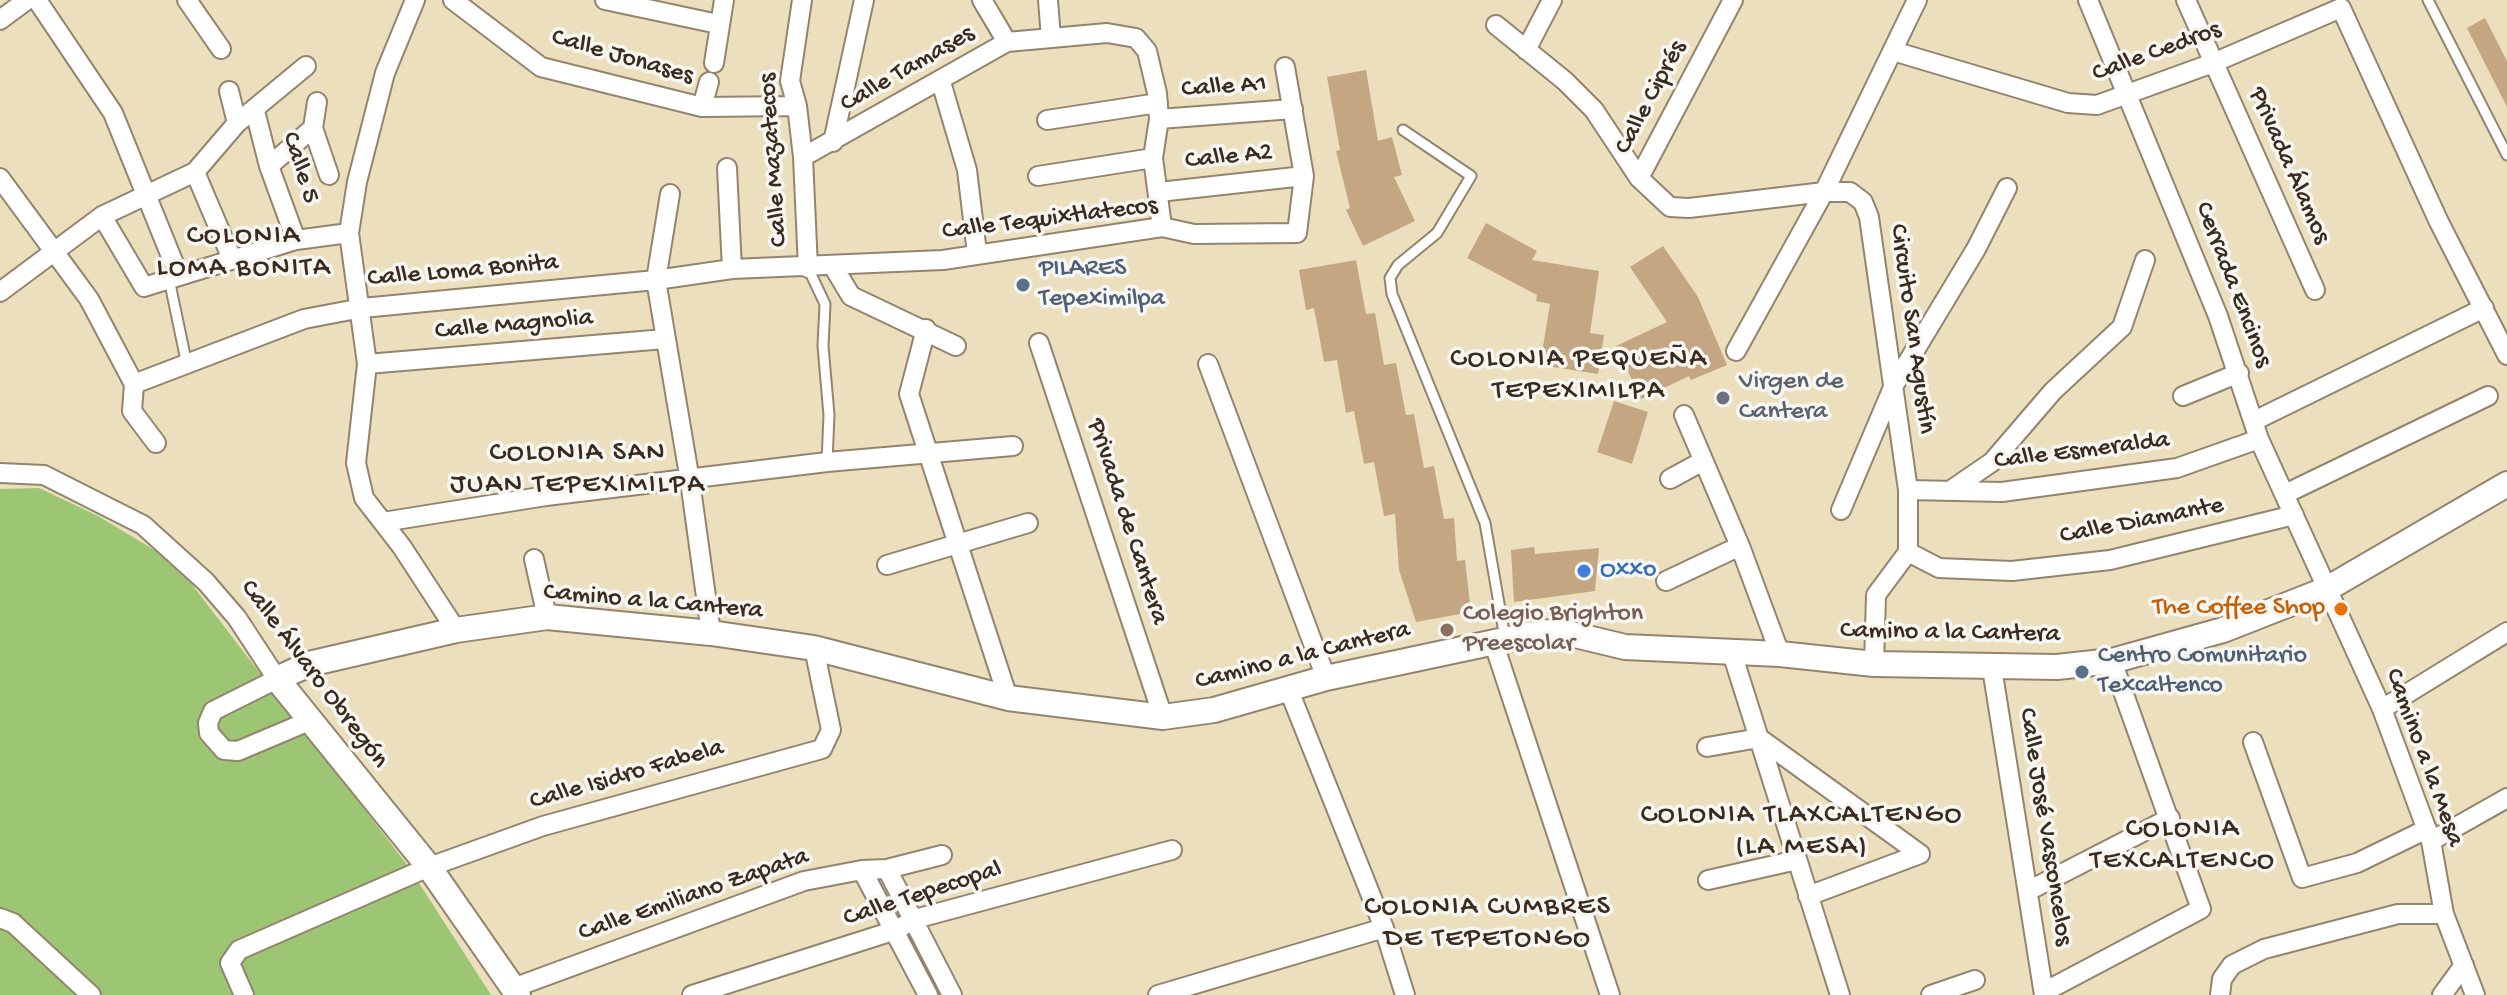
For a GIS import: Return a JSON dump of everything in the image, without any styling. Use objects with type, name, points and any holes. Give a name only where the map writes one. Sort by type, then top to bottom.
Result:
[{"type":"street","points":[[0,20],[27,0]]},
{"type":"street","points":[[37,0],[113,113],[147,196],[174,278]]},
{"type":"street","points":[[187,0],[221,49]]},
{"type":"street","points":[[415,0],[385,73],[357,182],[349,233],[362,308],[367,364],[356,463],[364,498],[456,630]]},
{"type":"street","name":"Calle Jonases","points":[[453,0],[541,67],[702,107],[797,106]]},
{"type":"street","points":[[605,0],[718,24]]},
{"type":"street","points":[[714,63],[724,0]]},
{"type":"street","name":"Calle Mazatecos","points":[[802,0],[790,81],[797,106],[803,157],[808,268]]},
{"type":"street","points":[[833,142],[864,0]]},
{"type":"street","points":[[982,0],[1007,42]]},
{"type":"street","points":[[1048,0],[1051,38]]},
{"type":"street","points":[[1526,50],[1552,0]]},
{"type":"street","name":"Calle Ciprés","points":[[1639,178],[1733,0]]},
{"type":"street","points":[[1736,351],[1824,192],[1917,0]]},
{"type":"street","name":"Cerrada Encinos","points":[[2088,0],[2239,373],[2257,430],[2325,590]]},
{"type":"street","name":"Privada Álamos","points":[[2186,0],[2315,290]]},
{"type":"street","name":"Calle Cedros","points":[[1893,51],[2068,103],[2097,105],[2213,63],[2341,8],[2439,222],[2484,308]]},
{"type":"street","name":"Circuito San Agustín","points":[[1496,25],[1594,110],[1639,178],[1670,207],[1689,208],[1824,192],[1850,192],[1863,202],[1869,217],[1908,490],[1908,552]]},
{"type":"street","name":"Calle Tamases","points":[[803,157],[941,82],[1007,42],[1107,33],[1136,38],[1147,51],[1159,111]]},
{"type":"street","points":[[0,292],[102,216],[195,172],[237,123],[306,66]]},
{"type":"street","points":[[1285,67],[1304,176]]},
{"type":"street","points":[[702,107],[709,82]]},
{"type":"street","points":[[941,82],[967,170],[977,253]]},
{"type":"street","points":[[229,91],[237,123]]},
{"type":"street","points":[[317,102],[313,128],[329,175]]},
{"type":"street","name":"Calle A1","points":[[1047,120],[1159,111],[1293,109]]},
{"type":"street","name":"Calle 5","points":[[255,111],[269,166],[296,240]]},
{"type":"street","points":[[1159,111],[1153,158],[1162,227]]},
{"type":"street","points":[[269,166],[313,128]]},
{"type":"street","points":[[1038,176],[1153,158]]},
{"type":"street","points":[[727,168],[732,269]]},
{"type":"street","points":[[195,172],[232,259]]},
{"type":"street","name":"Calle Tequixtlatecos","points":[[808,268],[943,260],[1162,227],[1194,234],[1297,233],[1304,176]]},
{"type":"street","name":"Calle A2","points":[[1159,192],[1304,176]]},
{"type":"street","points":[[0,178],[89,299],[134,384],[132,411],[156,443]]},
{"type":"street","points":[[1841,510],[1894,385],[1976,249],[2007,188]]},
{"type":"street","points":[[670,194],[656,280],[690,481],[711,633]]},
{"type":"street","points":[[102,216],[144,287],[296,240],[349,233]]},
{"type":"street","points":[[1954,488],[1992,462],[2053,391],[2122,327],[2145,260]]},
{"type":"street","points":[[833,266],[851,296],[926,329],[956,346]]},
{"type":"street","name":"Calle Loma Bonita","points":[[134,384],[304,319],[362,308],[656,280],[732,269],[808,268]]},
{"type":"street","points":[[2484,308],[2507,355]]},
{"type":"street","name":"Calle Esmeralda","points":[[1908,490],[1954,488],[2002,492],[2177,468],[2257,430],[2484,308]]},
{"type":"street","points":[[926,329],[909,394],[1008,698]]},
{"type":"street","name":"Calle Magnolia","points":[[367,364],[665,339]]},
{"type":"street","name":"Privada de Cantera","points":[[1039,343],[1163,717]]},
{"type":"street","points":[[1208,364],[1326,678]]},
{"type":"street","points":[[2183,396],[2239,373]]},
{"type":"street","points":[[2285,494],[2488,396]]},
{"type":"street","points":[[1684,415],[1740,546],[1780,654]]},
{"type":"street","points":[[383,522],[546,496],[690,481],[827,462],[1013,446]]},
{"type":"street","points":[[1670,479],[1703,461]]},
{"type":"street","name":"Calle Álvaro Obregón","points":[[0,473],[44,475],[143,525],[206,582],[237,618],[309,721],[429,867],[516,992]]},
{"type":"street","name":"Camino a la Cantera","points":[[277,679],[309,664],[456,630],[547,617],[711,633],[814,648],[1008,698],[1163,717],[1214,710],[1326,678],[1542,632],[1571,634],[1625,647],[1780,654],[1874,664],[1992,668],[2112,661],[2223,630],[2325,590],[2507,484]]},
{"type":"street","name":"Calle Diamante","points":[[1908,552],[1939,568],[2012,571],[2110,560],[2294,515]]},
{"type":"street","points":[[887,565],[1028,523]]},
{"type":"street","points":[[1666,581],[1740,546]]},
{"type":"street","points":[[1874,664],[1876,595],[1908,552]]},
{"type":"street","points":[[534,559],[547,617]]},
{"type":"street","name":"Camino a la Mesa","points":[[2325,590],[2382,709],[2429,835],[2444,914],[2475,995]]},
{"type":"street","points":[[2382,709],[2507,632]]},
{"type":"street","points":[[1499,640],[1610,995]]},
{"type":"street","name":"Calle Isidro Fabela","points":[[244,995],[230,963],[239,950],[429,867],[543,826],[822,749],[831,730],[814,648]]},
{"type":"street","points":[[1732,653],[1840,995]]},
{"type":"street","points":[[2044,993],[2201,909],[2112,661]]},
{"type":"street","name":"Calle José Vasconcelos","points":[[1992,668],[2044,993]]},
{"type":"street","points":[[277,679],[213,711],[208,723],[214,742],[224,750],[238,751],[309,721]]},
{"type":"street","points":[[1288,688],[1384,928],[1405,995]]},
{"type":"street","points":[[1707,747],[1759,738],[1920,854],[1808,896]]},
{"type":"street","points":[[2253,742],[2302,878],[2357,863],[2429,835],[2507,798]]},
{"type":"street","points":[[2028,891],[2170,818]]},
{"type":"street","name":"Calle Tepecopal","points":[[692,995],[896,930],[915,919],[1172,850]]},
{"type":"street","name":"Calle Emiliano Zapata","points":[[516,992],[804,881],[862,870],[887,869],[942,855]]},
{"type":"street","points":[[1708,880],[1797,860]]},
{"type":"street","points":[[887,869],[952,995]]},
{"type":"street","points":[[862,870],[928,995]]},
{"type":"street","points":[[2220,995],[2222,979],[2232,965],[2264,949],[2398,914],[2444,914]]},
{"type":"street","points":[[0,918],[13,923],[91,995]]},
{"type":"street","points":[[1158,995],[1384,928]]},
{"type":"street","points":[[2442,995],[2464,965]]},
{"type":"street","points":[[1931,995],[1975,980]]},
{"type":"lane","points":[[2428,0],[2507,155]]},
{"type":"lane","points":[[1403,130],[1471,176],[1437,233],[1398,265],[1390,278],[1392,294],[1485,523],[1500,606],[1499,640]]},
{"type":"lane","points":[[808,268],[825,304],[823,346],[829,415],[827,462]]},
{"type":"lane","points":[[174,278],[187,365]]},
{"type":"green space","points":[[39,488],[98,516],[156,551],[190,582],[408,866],[491,995],[0,995],[0,489]]},
{"type":"building","points":[[2485,18],[2507,61],[2507,107],[2467,28]]},
{"type":"building","points":[[1366,70],[1378,141],[1392,137],[1402,175],[1394,177],[1415,221],[1363,246],[1346,210],[1350,208],[1336,151],[1340,150],[1327,77]]},
{"type":"building","points":[[1486,223],[1537,251],[1532,260],[1599,271],[1590,333],[1604,335],[1598,374],[1540,365],[1550,304],[1536,301],[1537,295],[1467,258]]},
{"type":"building","points":[[1663,246],[1698,297],[1727,365],[1691,380],[1689,376],[1641,399],[1616,346],[1667,322],[1630,267]]},
{"type":"building","points":[[1356,260],[1366,314],[1375,313],[1384,365],[1396,363],[1406,415],[1414,414],[1424,468],[1434,466],[1444,519],[1454,518],[1457,561],[1465,560],[1471,612],[1416,622],[1399,570],[1395,514],[1384,516],[1374,462],[1364,464],[1354,411],[1346,413],[1337,360],[1324,362],[1314,308],[1306,310],[1299,270]]},
{"type":"building","points":[[1614,401],[1648,412],[1632,464],[1597,452]]},
{"type":"building","points":[[1534,547],[1535,554],[1599,548],[1595,591],[1514,602],[1511,550]]},
{"type":"place","name":"PILARES Tepeximilpa","points":[[1023,285]]},
{"type":"place","name":"Virgen de Cantera","points":[[1723,398]]},
{"type":"place","name":"Oxxo","points":[[1584,571]]},
{"type":"place","name":"The Coffee Shop","points":[[2341,609]]},
{"type":"place","name":"Colegio Brighton Preescolar","points":[[1447,630]]},
{"type":"place","name":"Centro Comunitario Texcaltenco","points":[[2082,672]]},
{"type":"district","name":"COLONIA LOMA BONITA","points":[[244,254]]},
{"type":"district","name":"COLONIA PEQUEÑA TEPEXIMILPA","points":[[1579,377]]},
{"type":"district","name":"COLONIA SAN JUAN TEPEXIMILPA","points":[[578,471]]},
{"type":"district","name":"COLONIA TLAXCALTENGO (LA MESA)","points":[[1802,833]]},
{"type":"district","name":"COLONIA TEXCALTENCO","points":[[2183,847]]},
{"type":"district","name":"COLONIA CUMBRES DE TEPETONGO","points":[[1488,925]]}]
